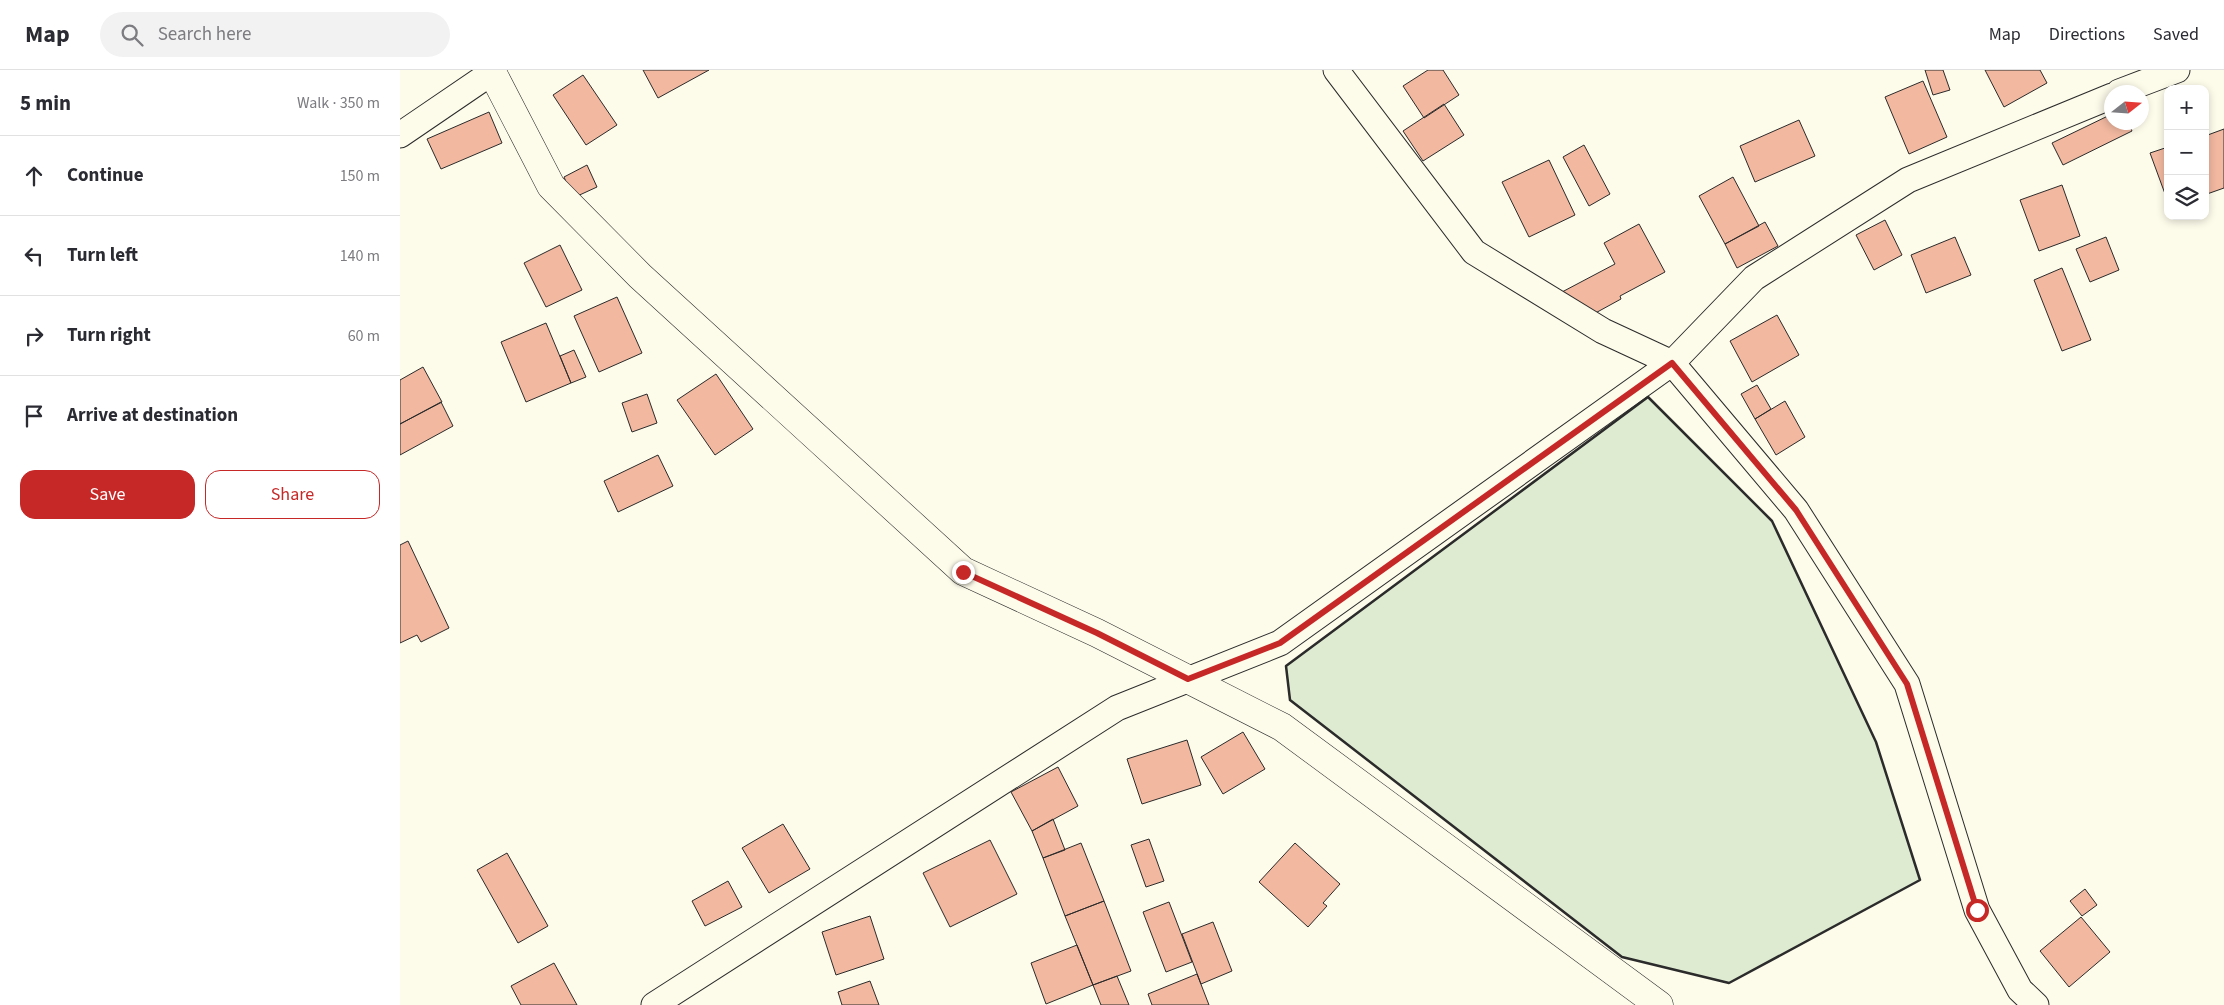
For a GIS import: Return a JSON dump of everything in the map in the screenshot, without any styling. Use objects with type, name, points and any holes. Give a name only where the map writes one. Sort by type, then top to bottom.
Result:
[{"type":"street","points":[[1336,70],[1474,252],[1603,332],[1672,363],[1796,510],[1907,684],[1977,910],[2020,990],[2036,1005]]},
{"type":"street","points":[[2137,85],[2177,70]]},
{"type":"street","points":[[400,135],[491,71],[551,186],[640,276],[963,572],[1097,633],[1282,727],[1659,1005]]},
{"type":"street","points":[[654,1005],[1117,708],[1280,643],[1672,363],[1754,278],[1908,180],[2104,99]]},
{"type":"green space","points":[[1648,397],[1772,521],[1876,742],[1920,880],[1729,983],[1622,957],[1290,700],[1286,666]]},
{"type":"building","points":[[643,70],[709,70],[658,98]]},
{"type":"building","points":[[1428,70],[1443,70],[1459,95],[1424,118],[1403,86]]},
{"type":"building","points":[[1925,70],[1943,70],[1950,90],[1933,95]]},
{"type":"building","points":[[1985,70],[2040,70],[2047,83],[2004,107]]},
{"type":"building","points":[[583,75],[617,125],[586,145],[553,95]]},
{"type":"building","points":[[1923,81],[1947,137],[1909,154],[1885,97]]},
{"type":"building","points":[[1444,104],[1464,135],[1423,161],[1403,131]]},
{"type":"building","points":[[489,112],[502,143],[441,169],[427,139]]},
{"type":"building","points":[[2104,118],[2104,130],[2132,131],[2063,165],[2052,143]]},
{"type":"building","points":[[1799,120],[1815,156],[1755,182],[1740,146]]},
{"type":"building","points":[[2224,129],[2224,188],[2209,193],[2209,175],[2209,135]]},
{"type":"building","points":[[1584,145],[1610,194],[1589,206],[1563,157]]},
{"type":"building","points":[[2164,148],[2164,191],[2150,153]]},
{"type":"building","points":[[1549,160],[1575,215],[1529,237],[1502,182]]},
{"type":"building","points":[[587,165],[597,187],[573,198],[564,177]]},
{"type":"building","points":[[1733,177],[1759,226],[1725,244],[1699,196]]},
{"type":"building","points":[[2062,185],[2080,236],[2039,251],[2020,200]]},
{"type":"building","points":[[1885,220],[1902,255],[1874,270],[1856,235]]},
{"type":"building","points":[[1765,222],[1778,246],[1737,268],[1725,244]]},
{"type":"building","points":[[1639,224],[1665,272],[1620,296],[1621,299],[1590,316],[1562,292],[1615,264],[1604,243]]},
{"type":"building","points":[[1955,237],[1971,275],[1926,293],[1911,255]]},
{"type":"building","points":[[2106,237],[2119,270],[2090,282],[2076,249]]},
{"type":"building","points":[[560,245],[582,290],[546,307],[524,263]]},
{"type":"building","points":[[2062,268],[2091,340],[2062,351],[2034,280]]},
{"type":"building","points":[[617,297],[642,353],[599,372],[574,316]]},
{"type":"building","points":[[1777,315],[1799,355],[1752,382],[1730,341]]},
{"type":"building","points":[[546,323],[571,383],[526,402],[501,342]]},
{"type":"building","points":[[574,350],[586,377],[571,383],[560,356]]},
{"type":"building","points":[[423,367],[442,402],[400,424],[400,380]]},
{"type":"building","points":[[716,374],[753,429],[715,455],[677,400]]},
{"type":"building","points":[[1757,385],[1771,409],[1755,419],[1741,394]]},
{"type":"building","points":[[647,394],[657,423],[632,432],[622,403]]},
{"type":"building","points":[[1785,401],[1805,437],[1776,455],[1755,419]]},
{"type":"building","points":[[441,402],[453,426],[400,455],[400,424]]},
{"type":"building","points":[[658,455],[673,486],[618,512],[604,481]]},
{"type":"building","points":[[408,541],[449,628],[421,642],[417,635],[400,643],[400,545]]},
{"type":"building","points":[[1243,732],[1265,769],[1223,794],[1201,757]]},
{"type":"building","points":[[1187,740],[1201,785],[1142,804],[1127,759]]},
{"type":"building","points":[[1058,767],[1078,806],[1032,831],[1011,792]]},
{"type":"building","points":[[1053,819],[1065,850],[1043,858],[1032,831]]},
{"type":"building","points":[[783,824],[810,869],[769,893],[742,848]]},
{"type":"building","points":[[1149,839],[1164,881],[1146,887],[1131,845]]},
{"type":"building","points":[[990,840],[1017,894],[950,927],[923,873]]},
{"type":"building","points":[[1081,843],[1104,901],[1065,916],[1043,858]]},
{"type":"building","points":[[1295,843],[1340,884],[1323,903],[1327,906],[1308,927],[1259,882]]},
{"type":"building","points":[[507,853],[548,926],[518,943],[477,870]]},
{"type":"building","points":[[728,881],[742,907],[705,926],[692,901]]},
{"type":"building","points":[[2085,889],[2097,905],[2082,916],[2070,901]]},
{"type":"building","points":[[1104,901],[1131,971],[1093,985],[1065,916]]},
{"type":"building","points":[[1169,902],[1192,962],[1166,972],[1143,912]]},
{"type":"building","points":[[870,916],[884,959],[836,975],[822,932]]},
{"type":"building","points":[[2081,917],[2110,952],[2069,987],[2040,951]]},
{"type":"building","points":[[1213,922],[1232,971],[1201,984],[1182,934]]},
{"type":"building","points":[[1077,945],[1093,985],[1046,1004],[1031,963]]},
{"type":"building","points":[[554,963],[577,1005],[521,1005],[511,986]]},
{"type":"building","points":[[1197,974],[1209,1005],[1152,1005],[1148,994]]},
{"type":"building","points":[[1117,976],[1129,1005],[1101,1005],[1093,985]]},
{"type":"building","points":[[870,981],[879,1005],[842,1005],[838,992]]},
{"type":"wall","points":[[1648,397],[1772,521],[1876,742],[1920,880],[1729,983],[1622,957],[1290,700],[1286,666],[1648,397]]},
{"type":"route","points":[[963,572],[1097,633],[1188,679],[1280,643],[1672,363],[1796,510],[1907,684],[1977,910]]}]
